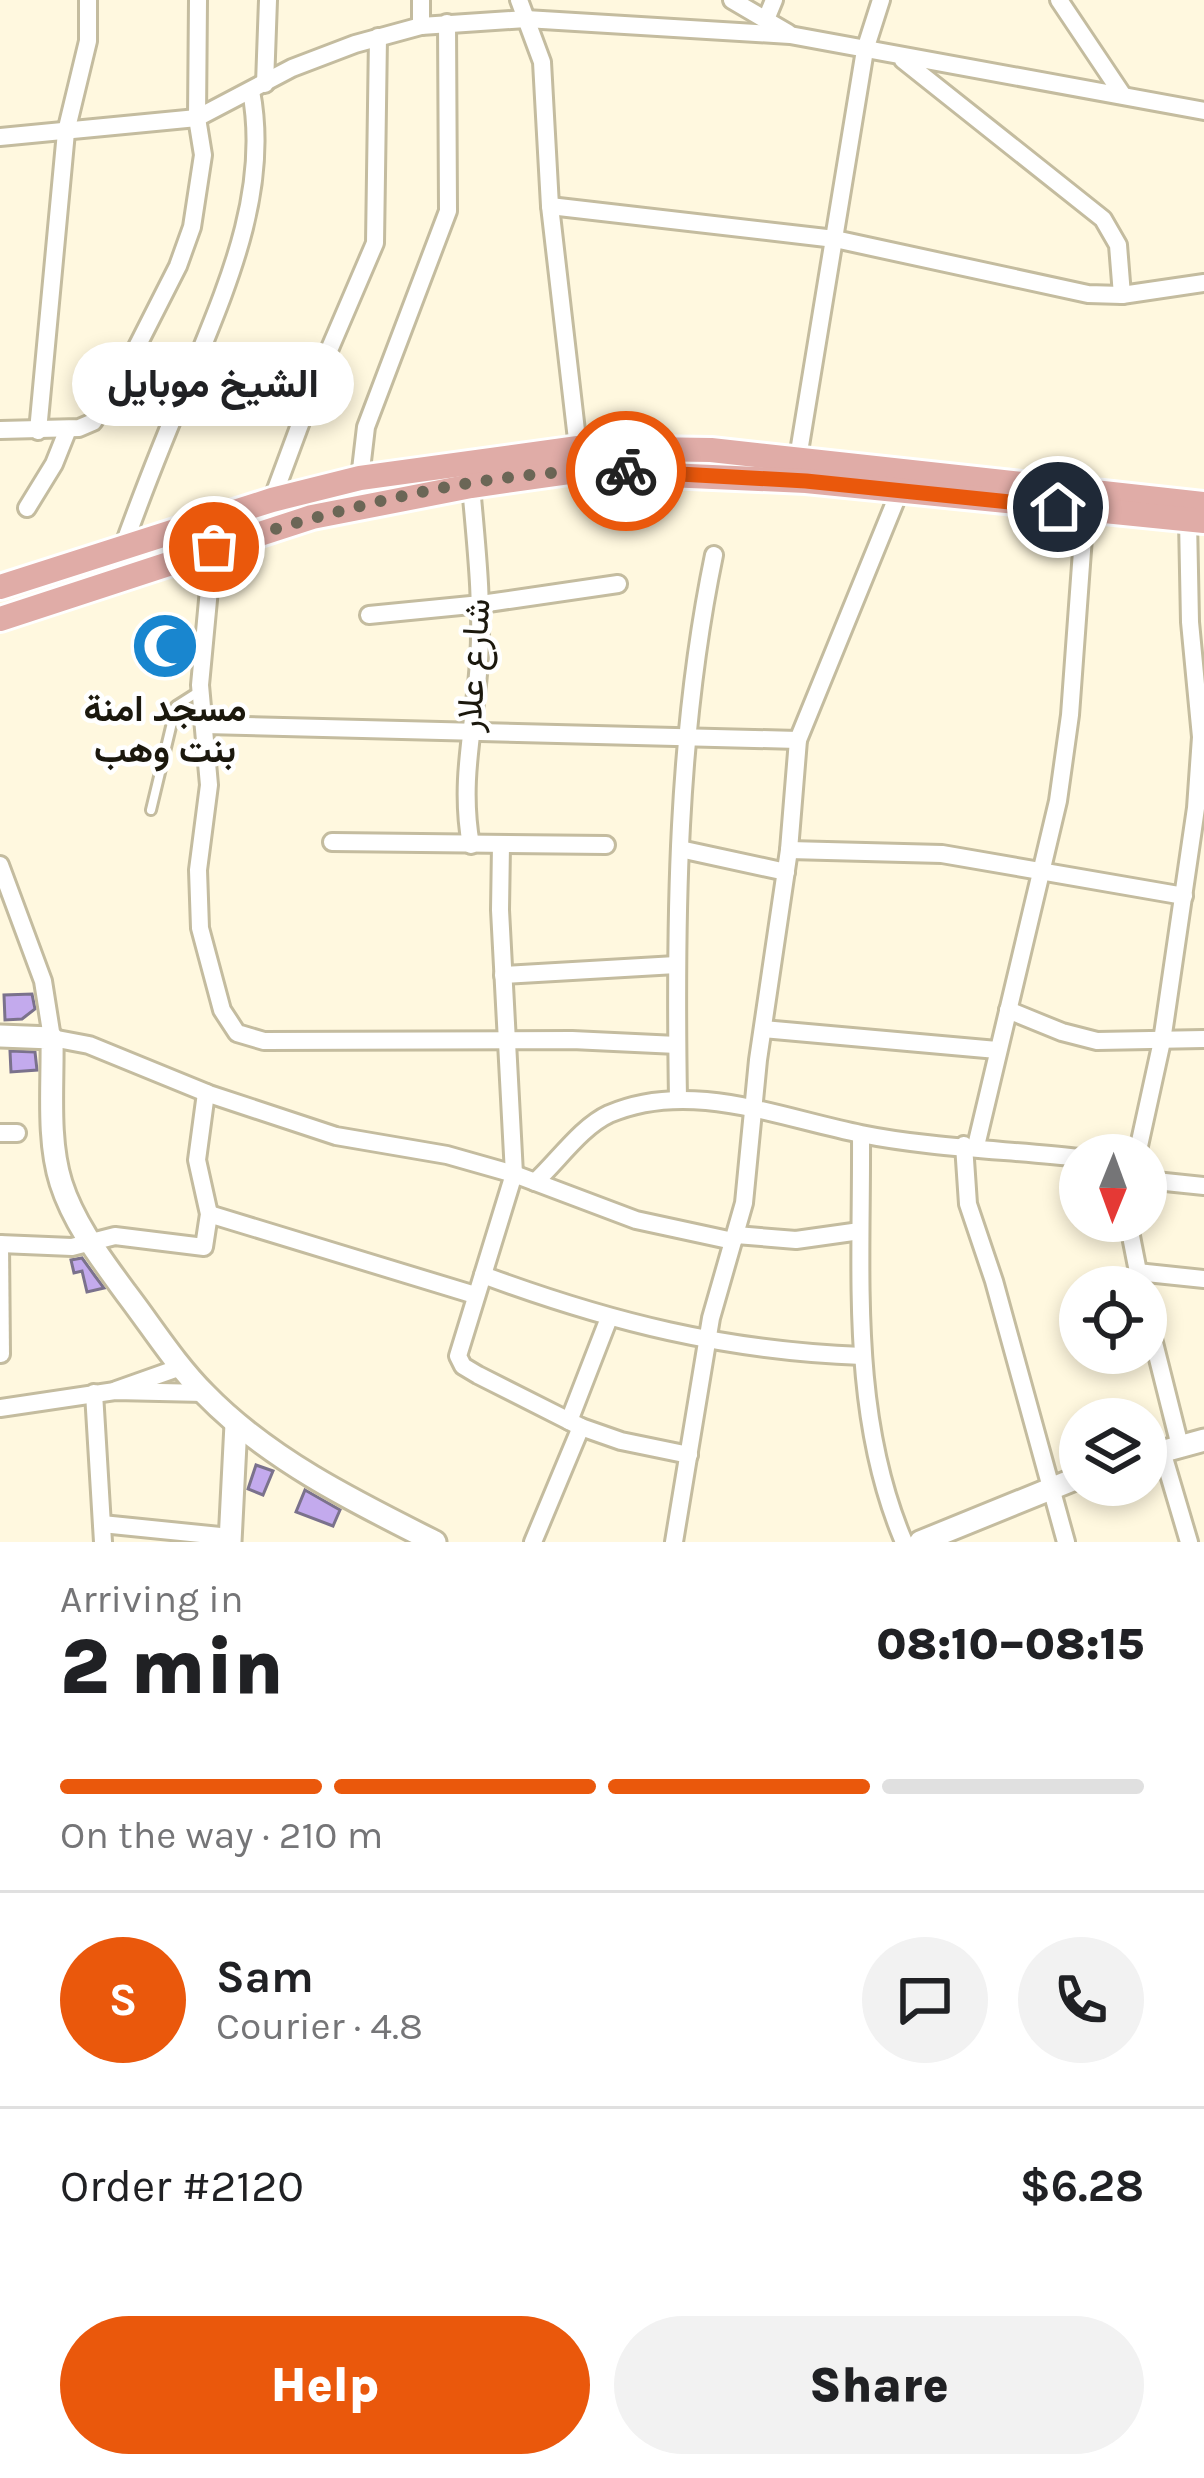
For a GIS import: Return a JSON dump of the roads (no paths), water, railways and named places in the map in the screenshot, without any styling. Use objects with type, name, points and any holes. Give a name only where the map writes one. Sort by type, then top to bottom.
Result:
[{"type":"main road","points":[[0,587],[272,500],[360,478],[578,448],[655,447],[798,458],[941,485],[1199,515]]},
{"type":"main road","points":[[0,619],[312,518],[471,486],[593,470],[900,490],[941,485]]},
{"type":"main road","points":[[995,491],[1085,510],[1199,515]]},
{"type":"street","points":[[38,431],[66,132],[88,41],[88,0]]},
{"type":"street","points":[[0,430],[68,429],[93,422],[178,266],[192,227],[202,155],[197,118],[198,0]]},
{"type":"street","points":[[122,550],[237,262],[250,200],[268,0]]},
{"type":"street","points":[[421,0],[421,26]]},
{"type":"street","points":[[519,0],[542,62],[550,206],[578,448]]},
{"type":"street","points":[[732,0],[770,9],[790,35]]},
{"type":"street","points":[[798,458],[866,50],[881,0]]},
{"type":"street","points":[[1059,0],[1122,94]]},
{"type":"street","points":[[0,137],[197,118],[322,56],[378,37],[421,26],[526,19],[790,35],[1204,111]]},
{"type":"street","points":[[360,478],[366,428],[448,211],[447,23]]},
{"type":"street","points":[[272,500],[375,243],[378,37]]},
{"type":"street","points":[[899,57],[1103,219],[1118,245],[1122,295]]},
{"type":"street","points":[[550,206],[835,239],[1056,290],[1122,295],[1204,283]]},
{"type":"street","points":[[27,508],[54,464],[68,429]]},
{"type":"street","name":"شارع علار","points":[[471,486],[481,604],[464,772],[471,844]]},
{"type":"street","points":[[674,1542],[716,1297],[744,1203],[789,850],[798,740],[900,490]]},
{"type":"street","points":[[1066,1542],[968,1204],[970,1146],[1008,1010],[1067,737],[1085,510]]},
{"type":"street","points":[[1141,1134],[1162,1041],[1202,737],[1190,622],[1199,515]]},
{"type":"street","points":[[214,547],[200,692],[209,785],[198,870],[200,928],[222,1010],[238,1033],[263,1041],[677,1045]]},
{"type":"street","points":[[678,1099],[680,849],[700,631],[714,555]]},
{"type":"street","points":[[369,615],[618,584]]},
{"type":"street","points":[[205,725],[798,740]]},
{"type":"street","points":[[332,842],[606,845]]},
{"type":"street","points":[[501,844],[514,1174],[458,1346],[463,1366],[575,1424],[621,1441],[689,1455]]},
{"type":"street","points":[[680,849],[786,872]]},
{"type":"street","points":[[789,850],[942,854],[1184,896]]},
{"type":"street","points":[[0,865],[43,981],[52,1038],[56,1161],[68,1199],[91,1243],[181,1367],[236,1424],[364,1507],[435,1542]]},
{"type":"street","points":[[503,975],[676,965]]},
{"type":"street","points":[[1008,1010],[1097,1041],[1204,1039]]},
{"type":"street","points":[[763,1029],[997,1050]]},
{"type":"street","points":[[0,1036],[52,1038],[89,1046],[206,1093],[336,1136],[448,1155],[514,1174],[636,1220],[734,1238],[796,1240],[860,1231]]},
{"type":"street","points":[[1,1354],[0,1244],[60,1248],[115,1235],[199,1248],[206,1244],[209,1214],[197,1160],[206,1093]]},
{"type":"street","points":[[536,1182],[605,1115],[647,1102],[678,1099],[754,1109],[861,1135],[1059,1156]]},
{"type":"street","points":[[861,1135],[862,1356],[873,1442],[887,1503],[904,1542]]},
{"type":"street","points":[[1167,1182],[1204,1186]]},
{"type":"street","points":[[209,1214],[475,1295]]},
{"type":"street","points":[[483,1276],[609,1318],[709,1341],[781,1352],[862,1356]]},
{"type":"street","points":[[1167,1280],[1204,1279]]},
{"type":"street","points":[[533,1542],[609,1318]]},
{"type":"street","points":[[116,1391],[181,1367]]},
{"type":"street","points":[[0,1408],[116,1391],[204,1393]]},
{"type":"street","points":[[94,1393],[103,1533],[230,1540],[236,1424]]},
{"type":"street","points":[[1167,1450],[1204,1440]]},
{"type":"street","points":[[1167,1468],[1189,1542]]},
{"type":"street","points":[[920,1542],[1059,1485]]},
{"type":"lane","points":[[151,810],[176,706],[200,692]]},
{"type":"place","name":"الشيخ موبايل","points":[[214,547]]},
{"type":"place","name":"مسجد امنة بنت وهب","points":[[165,646]]}]
